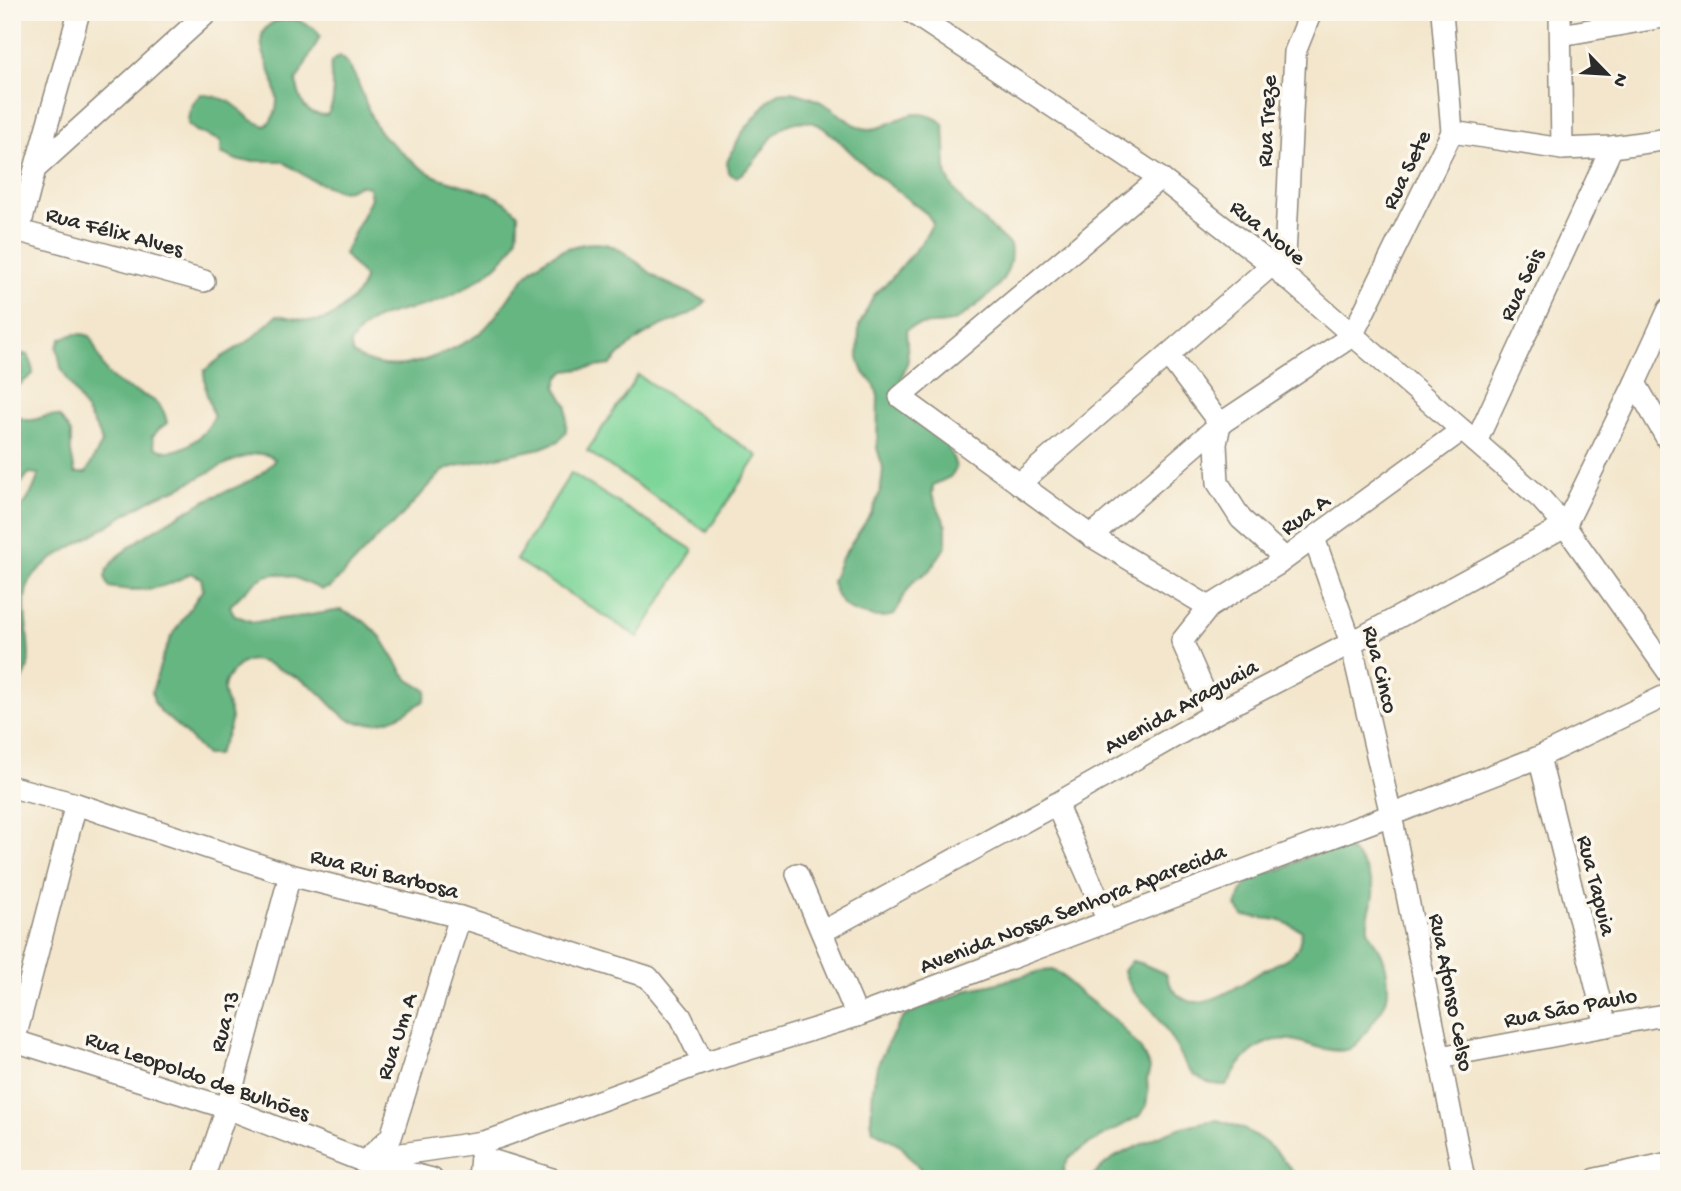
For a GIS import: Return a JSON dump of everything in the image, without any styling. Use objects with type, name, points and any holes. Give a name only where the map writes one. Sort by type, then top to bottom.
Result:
[{"type":"street","points":[[15,233],[79,12]]},
{"type":"street","points":[[35,169],[208,12]]},
{"type":"street","name":"Rua Nove","points":[[911,12],[1160,178],[1278,271],[1541,499],[1564,526]]},
{"type":"street","name":"Rua Treze","points":[[1278,271],[1295,52],[1311,12]]},
{"type":"street","name":"Rua Sete","points":[[1352,336],[1452,132],[1442,12]]},
{"type":"street","points":[[1560,12],[1562,149]]},
{"type":"street","points":[[1561,35],[1669,16]]},
{"type":"street","points":[[1452,132],[1562,149],[1612,147],[1669,139]]},
{"type":"street","name":"Rua Seis","points":[[1469,436],[1612,147]]},
{"type":"street","points":[[1160,178],[900,397],[1091,536],[1209,607]]},
{"type":"street","name":"Rua Félix Alves","points":[[15,233],[204,281]]},
{"type":"street","points":[[1019,484],[1168,355],[1278,271]]},
{"type":"street","points":[[1669,309],[1564,526],[1669,673]]},
{"type":"street","points":[[1091,536],[1220,424],[1352,336]]},
{"type":"street","points":[[1168,355],[1220,424],[1216,444],[1218,483],[1241,519],[1278,552],[1278,564]]},
{"type":"street","points":[[1635,383],[1669,442]]},
{"type":"street","name":"Rua A","points":[[1214,714],[1182,641],[1209,607],[1469,436]]},
{"type":"street","name":"Avenida Araguaia","points":[[822,932],[1214,714],[1351,643],[1564,526]]},
{"type":"street","name":"Rua Cinco","points":[[1314,538],[1351,643],[1391,815]]},
{"type":"street","name":"Avenida Nossa Senhora Aparecida","points":[[482,1149],[500,1137],[703,1063],[857,1016],[1391,815],[1539,757],[1669,694]]},
{"type":"street","name":"Rua Tapuia","points":[[1539,757],[1606,1026]]},
{"type":"street","name":"Rua Rui Barbosa","points":[[12,787],[76,804],[290,875],[460,917],[623,968],[648,978],[681,1017],[703,1063]]},
{"type":"street","points":[[13,1044],[76,804]]},
{"type":"street","points":[[1056,804],[1108,921]]},
{"type":"street","name":"Rua Afonso Celso","points":[[1391,815],[1464,1179]]},
{"type":"street","points":[[797,874],[857,1016]]},
{"type":"street","name":"Rua 13","points":[[203,1179],[227,1108],[290,875]]},
{"type":"street","name":"Rua Um A","points":[[365,1162],[391,1137],[460,917]]},
{"type":"street","name":"Rua São Paulo","points":[[1440,1057],[1669,1014]]},
{"type":"street","name":"Rua Leopoldo de Bulhões","points":[[13,1044],[227,1108],[365,1162],[432,1179]]},
{"type":"street","points":[[479,1179],[482,1149]]},
{"type":"street","points":[[365,1162],[381,1157],[482,1149],[552,1179]]},
{"type":"street","points":[[1596,1179],[1630,1175],[1669,1163]]},
{"type":"green space","points":[[295,19],[314,28],[320,36],[296,82],[304,106],[308,110],[327,115],[333,101],[331,62],[340,56],[355,77],[375,123],[391,143],[429,173],[491,194],[518,214],[517,236],[512,247],[494,268],[441,300],[376,319],[358,333],[350,344],[353,354],[391,366],[429,359],[454,348],[475,337],[487,326],[524,278],[540,263],[560,251],[593,243],[612,246],[662,281],[706,301],[688,315],[641,337],[610,365],[566,371],[559,377],[556,387],[567,406],[566,431],[559,441],[541,448],[449,468],[441,473],[331,587],[322,590],[293,577],[272,574],[254,583],[230,606],[234,615],[253,622],[341,610],[364,621],[380,636],[409,680],[427,691],[424,701],[389,720],[360,723],[345,718],[318,691],[298,678],[265,663],[251,660],[239,665],[227,679],[224,694],[231,720],[217,755],[206,755],[161,712],[154,702],[152,692],[171,637],[203,589],[201,578],[191,573],[152,589],[131,590],[109,587],[105,577],[108,568],[126,549],[196,505],[253,479],[275,459],[255,454],[226,464],[148,501],[45,564],[34,575],[27,588],[25,603],[28,667],[23,680],[12,690],[12,513],[26,502],[39,474],[29,473],[17,489],[12,490],[12,413],[27,420],[46,416],[60,417],[71,433],[75,473],[86,473],[102,443],[99,433],[61,368],[57,347],[65,337],[86,335],[90,336],[110,376],[153,400],[164,413],[167,423],[152,437],[155,447],[172,451],[181,448],[197,439],[214,417],[206,392],[204,371],[250,340],[277,315],[309,321],[325,319],[341,310],[360,290],[364,277],[344,254],[371,198],[369,187],[359,185],[339,191],[310,179],[282,161],[239,161],[221,153],[221,141],[196,131],[188,124],[191,107],[201,94],[230,102],[251,119],[266,126],[275,113],[277,98],[261,41],[264,31],[274,22]]},
{"type":"green space","points":[[790,92],[822,102],[863,128],[879,128],[917,114],[938,120],[944,125],[947,177],[952,186],[964,203],[1010,245],[1011,255],[1006,273],[995,289],[981,302],[954,321],[918,325],[906,330],[908,360],[897,391],[941,438],[956,469],[950,477],[933,485],[932,495],[946,525],[946,546],[930,570],[914,581],[894,615],[887,617],[870,616],[848,608],[840,600],[832,582],[840,561],[872,512],[882,479],[883,468],[877,448],[878,396],[858,358],[859,326],[874,295],[923,241],[933,223],[927,214],[867,167],[829,132],[813,123],[801,122],[785,126],[772,137],[744,172],[736,177],[728,173],[727,162],[741,134],[770,99],[779,93]]},
{"type":"green space","points":[[12,352],[28,355],[33,374],[18,386],[12,401]]},
{"type":"green space","points":[[638,375],[758,456],[707,532],[587,451]]},
{"type":"green space","points":[[571,473],[693,550],[638,637],[516,560]]},
{"type":"green space","points":[[1330,846],[1344,848],[1357,856],[1372,883],[1368,929],[1381,952],[1386,970],[1388,994],[1384,1006],[1363,1037],[1349,1049],[1333,1050],[1291,1040],[1269,1042],[1244,1059],[1226,1085],[1202,1080],[1186,1066],[1156,1015],[1132,990],[1124,971],[1132,961],[1166,974],[1174,990],[1183,999],[1195,1002],[1221,996],[1285,959],[1297,949],[1301,930],[1279,920],[1243,916],[1236,906],[1249,881]]},
{"type":"green space","points":[[1052,970],[1061,974],[1075,989],[1116,1021],[1140,1048],[1150,1068],[1146,1106],[1141,1115],[1069,1158],[1064,1167],[1064,1179],[929,1179],[900,1145],[873,1130],[873,1088],[877,1066],[891,1037],[903,1018],[919,1007],[949,999],[969,989]]},
{"type":"green space","points":[[1217,1120],[1253,1134],[1263,1141],[1282,1158],[1298,1179],[1089,1179],[1112,1159],[1155,1138],[1184,1127]]}]
